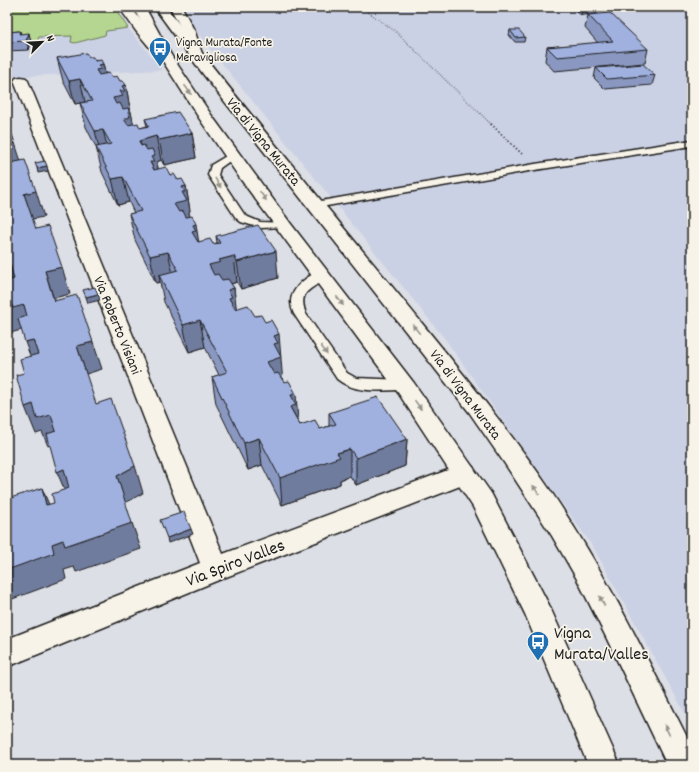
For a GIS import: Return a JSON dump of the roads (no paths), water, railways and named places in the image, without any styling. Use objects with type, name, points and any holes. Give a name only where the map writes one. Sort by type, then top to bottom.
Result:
[{"type":"main road","name":"Via di Vigna Murata","points":[[125,7],[140,28],[166,58],[233,155],[404,385],[492,518],[526,586],[604,765]]},
{"type":"main road","name":"Via di Vigna Murata","points":[[139,7],[166,58]]},
{"type":"main road","name":"Via di Vigna Murata","points":[[160,7],[197,57],[477,406],[543,501],[572,546],[600,597],[684,765]]},
{"type":"main road","name":"Via di Vigna Murata","points":[[176,7],[189,32],[197,57]]},
{"type":"main road","name":"Via Roberto Visiani","points":[[21,81],[216,569]]},
{"type":"main road","name":"Via Spiro Valles","points":[[7,653],[216,569],[464,474]]},
{"type":"lane","points":[[315,205],[535,167],[692,143]]},
{"type":"lane","points":[[233,155],[215,167],[213,175],[240,216],[251,224],[284,225]]},
{"type":"lane","points":[[321,275],[298,294],[296,306],[342,376],[354,383],[404,385]]},
{"type":"place","name":"Vigna Murata/Fonte Meravigliosa","points":[[160,68]]},
{"type":"place","name":"Vigna Murata/Valles","points":[[538,662]]}]
